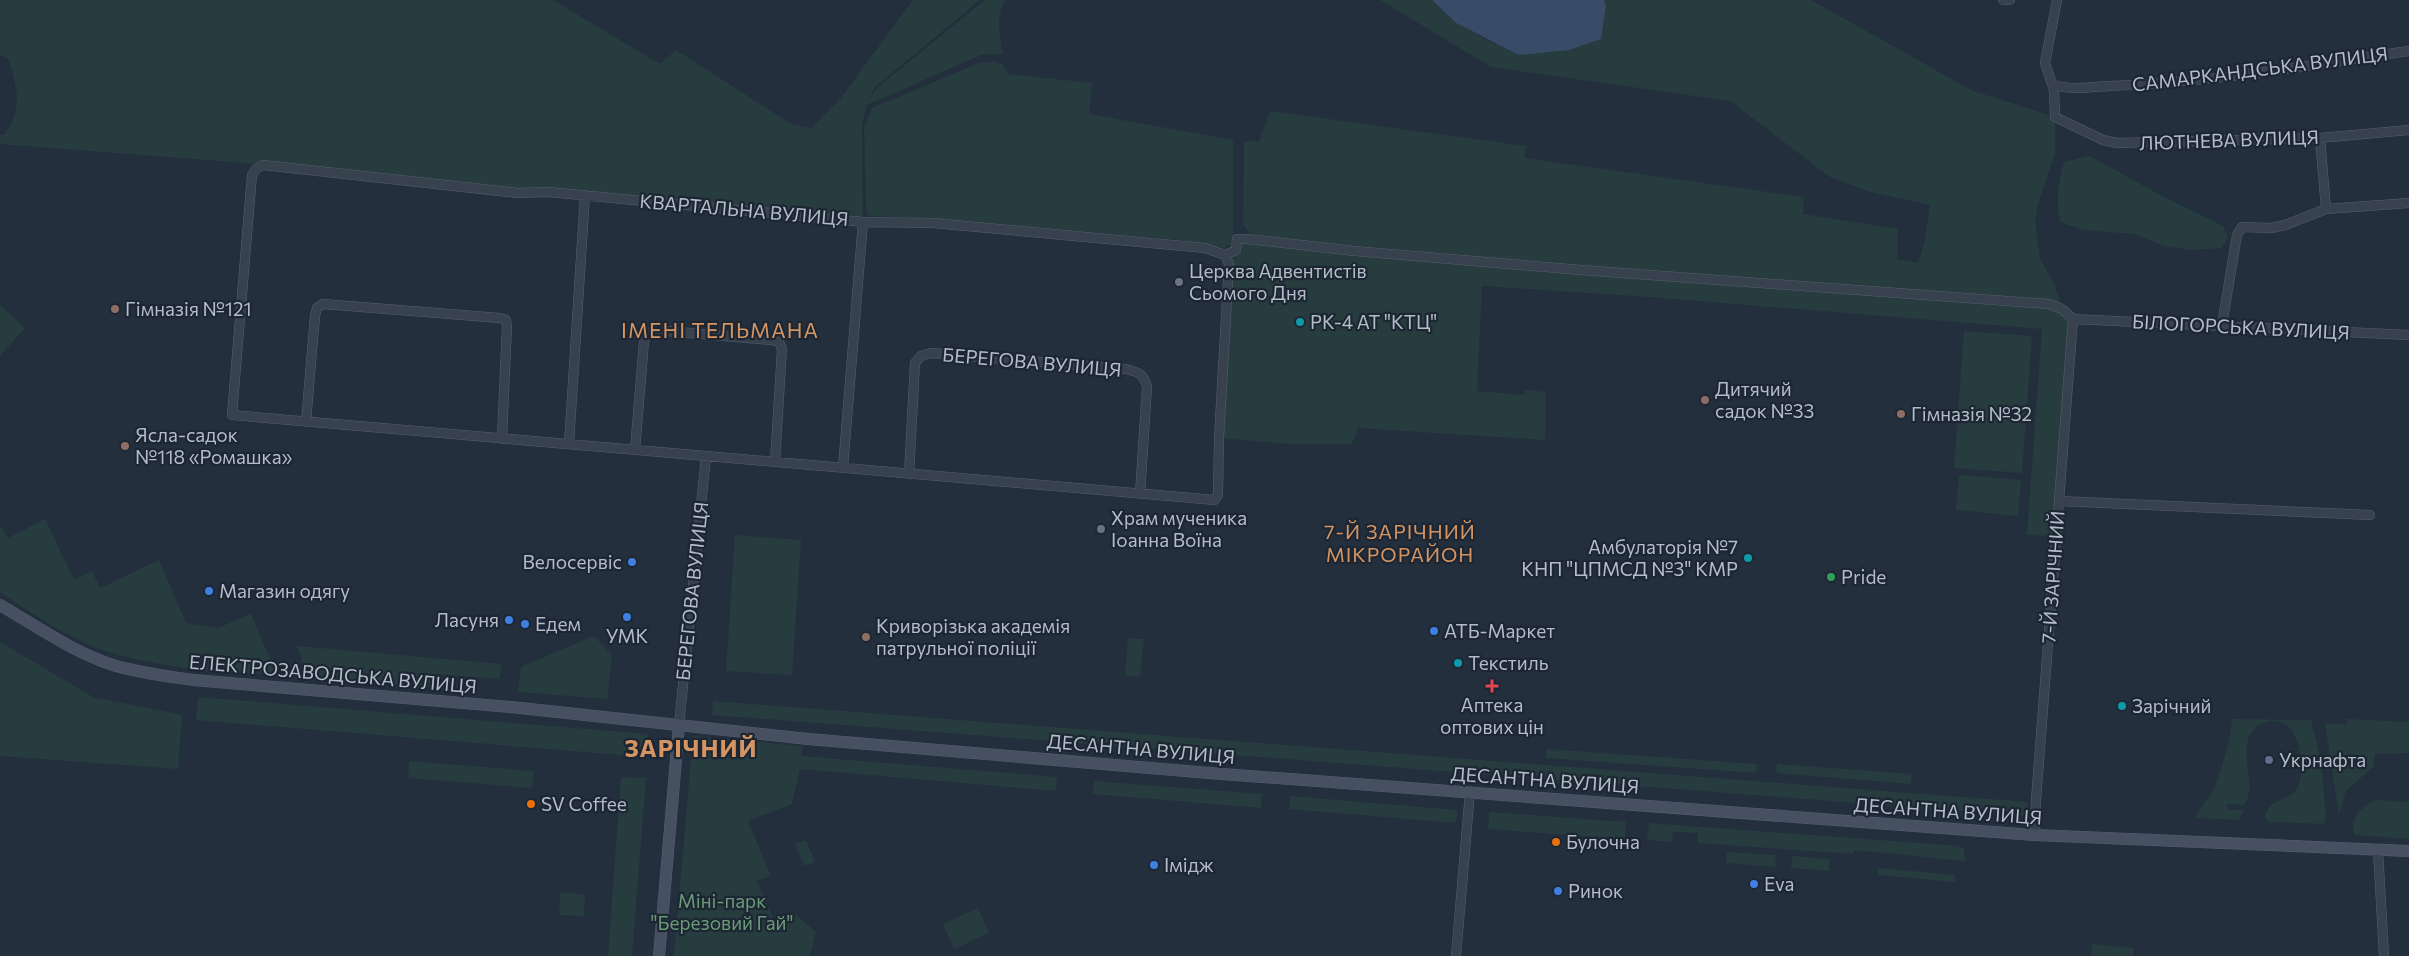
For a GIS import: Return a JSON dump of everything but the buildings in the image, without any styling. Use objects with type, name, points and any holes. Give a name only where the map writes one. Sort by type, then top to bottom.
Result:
[{"type":"main road","name":"ЕЛЕКТРОЗАВОДСЬКА ВУЛИЦЯ","points":[[0,605],[75,649],[112,665],[156,675],[200,681],[503,706],[679,725]]},
{"type":"main road","name":"ДЕСАНТНА ВУЛИЦЯ","points":[[679,725],[1151,768],[2035,835],[2409,851]]},
{"type":"main road","points":[[659,956],[679,725]]},
{"type":"street","points":[[2003,0],[2010,0]]},
{"type":"street","points":[[2052,84],[2045,63],[2057,0]]},
{"type":"street","name":"САМАРКАНДСЬКА ВУЛИЦЯ","points":[[2052,84],[2080,87],[2162,85],[2409,52]]},
{"type":"street","name":"ЛЮТНЕВА ВУЛИЦЯ","points":[[2052,84],[2055,117],[2103,140],[2117,143],[2320,138],[2409,130]]},
{"type":"street","points":[[2320,138],[2326,209]]},
{"type":"street","name":"КВАРТАЛЬНА ВУЛИЦЯ","points":[[306,422],[232,415],[252,175],[256,168],[264,165],[518,193],[549,192],[863,222],[934,223],[1190,246],[1205,248],[1225,255]]},
{"type":"street","points":[[570,444],[585,195]]},
{"type":"street","points":[[2222,325],[2237,235],[2242,227],[2270,228],[2285,225],[2326,209],[2409,203]]},
{"type":"street","points":[[843,468],[863,222]]},
{"type":"street","points":[[502,439],[506,320],[481,316],[323,304],[317,308],[306,422],[502,439],[570,444],[1215,500],[1220,487],[1219,438],[1230,280],[1230,264],[1225,255],[1236,250],[1237,240],[1247,239],[1355,251],[1581,270],[2049,304],[2062,309],[2073,319]]},
{"type":"street","name":"БІЛОГОРСЬКА ВУЛИЦЯ","points":[[2073,319],[2409,335]]},
{"type":"street","name":"7-Й ЗАРІЧНИЙ","points":[[2035,835],[2036,800],[2073,319]]},
{"type":"street","points":[[635,450],[644,341],[648,333],[655,330],[779,342],[782,349],[775,462]]},
{"type":"street","name":"БЕРЕГОВА ВУЛИЦЯ","points":[[909,474],[915,363],[921,356],[931,353],[1126,369],[1139,372],[1145,378],[1147,387],[1140,494]]},
{"type":"street","name":"БЕРЕГОВА ВУЛИЦЯ","points":[[679,725],[706,456]]},
{"type":"street","points":[[2059,501],[2370,515]]},
{"type":"street","points":[[1456,956],[1470,792]]},
{"type":"street","points":[[2378,850],[2384,956]]},
{"type":"green space","points":[[0,0],[553,0],[660,64],[676,50],[793,125],[811,128],[840,99],[913,0],[980,0],[875,87],[868,101],[878,87],[985,0],[1005,0],[999,19],[1003,54],[981,55],[867,105],[867,103],[862,125],[863,222],[518,193],[233,162],[0,144],[0,135],[4,135],[14,116],[17,98],[8,58],[0,55]]},
{"type":"green space","points":[[1380,0],[1432,0],[1456,23],[1495,44],[1606,5],[1604,0],[1811,0],[1973,91],[2055,117],[2055,154],[2038,204],[2035,222],[2040,258],[2055,286],[2062,309],[2073,319],[2056,536],[2027,535],[2042,329],[1649,297],[1482,286],[1477,391],[1524,395],[1525,390],[1546,392],[1545,440],[1358,428],[1352,444],[1290,444],[1219,438],[1230,281],[1225,255],[1236,250],[1237,239],[1576,266],[1252,236],[1243,225],[1244,141],[1259,142],[1270,111],[1526,146],[1525,158],[1804,197],[1803,214],[1898,229],[1897,259],[1918,263],[1925,240],[1930,205],[1870,192],[1830,177],[1730,101],[1491,67]]},
{"type":"green space","points":[[994,61],[1002,64],[1009,74],[1092,83],[1089,114],[1233,140],[1233,244],[1224,248],[1180,240],[931,218],[868,216],[866,208],[864,127],[872,108],[979,63]]},
{"type":"green space","points":[[2090,156],[2166,198],[2223,226],[2228,237],[2222,248],[2191,250],[2164,246],[2135,234],[2083,230],[2060,222],[2058,192],[2064,162]]},
{"type":"green space","points":[[0,305],[25,328],[0,356]]},
{"type":"green space","points":[[1964,331],[2032,336],[2022,473],[1954,468]]},
{"type":"green space","points":[[1959,475],[2021,480],[2018,516],[1956,510]]},
{"type":"green space","points":[[45,519],[74,580],[92,571],[100,588],[159,560],[186,623],[218,628],[251,614],[277,675],[187,668],[122,656],[74,638],[0,592],[0,525],[8,538]]},
{"type":"green space","points":[[735,535],[801,540],[792,675],[726,671]]},
{"type":"green space","points":[[594,636],[612,655],[607,699],[518,692],[521,667]]},
{"type":"green space","points":[[1128,638],[1144,639],[1140,677],[1125,675]]},
{"type":"green space","points":[[0,642],[93,697],[182,715],[178,769],[0,756]]},
{"type":"green space","points":[[297,646],[502,664],[499,679],[434,674],[432,688],[301,676],[302,659]]},
{"type":"green space","points":[[198,697],[648,734],[646,757],[196,720]]},
{"type":"green space","points":[[713,701],[2028,802],[2027,816],[712,715]]},
{"type":"green space","points":[[2232,719],[2311,720],[2321,760],[2326,819],[2324,824],[2269,822],[2265,817],[2273,804],[2295,791],[2301,777],[2301,758],[2293,731],[2288,726],[2274,721],[2268,721],[2255,728],[2249,738],[2247,748],[2248,796],[2244,805],[2227,804],[2227,810],[2245,810],[2238,820],[2197,818],[2196,815],[2214,788],[2228,745]]},
{"type":"green space","points":[[2347,719],[2409,722],[2409,753],[2375,754],[2373,767],[2346,791],[2339,815],[2325,724],[2347,724]]},
{"type":"green space","name":"Міні-парк \"Березовий Гай\"","points":[[693,736],[802,746],[801,756],[1057,777],[1056,791],[800,769],[792,804],[748,821],[771,876],[757,881],[775,923],[795,914],[816,932],[810,956],[674,956]]},
{"type":"green space","points":[[1546,749],[1757,764],[1756,773],[1546,758]]},
{"type":"green space","points":[[409,761],[534,771],[532,788],[408,778]]},
{"type":"green space","points":[[1777,764],[1912,774],[1911,784],[1776,773]]},
{"type":"green space","points":[[621,777],[646,778],[632,956],[608,956]]},
{"type":"green space","points":[[1094,781],[1262,794],[1261,808],[1093,794]]},
{"type":"green space","points":[[1290,796],[1457,810],[1456,823],[1289,809]]},
{"type":"green space","points":[[2377,800],[2409,802],[2409,839],[2355,835],[2353,824],[2358,813],[2362,808]]},
{"type":"green space","points":[[1489,812],[1626,822],[1625,839],[1488,829]]},
{"type":"green space","points":[[1649,823],[1960,846],[1964,849],[1965,861],[1854,850],[1853,854],[1698,843],[1698,833],[1673,832],[1672,842],[1647,840]]},
{"type":"green space","points":[[806,840],[815,862],[804,866],[795,844]]},
{"type":"green space","points":[[1727,852],[1776,855],[1775,867],[1726,863]]},
{"type":"green space","points":[[1792,856],[1830,859],[1829,871],[1791,868]]},
{"type":"green space","points":[[1878,868],[1955,875],[1955,882],[1878,875]]},
{"type":"green space","points":[[560,893],[585,894],[584,916],[559,915]]},
{"type":"green space","points":[[978,908],[989,933],[954,949],[943,924]]},
{"type":"green space","points":[[2092,944],[2134,948],[2133,956],[2091,956]]},
{"type":"water","points":[[1432,0],[1604,0],[1606,5],[1601,39],[1569,50],[1519,55],[1456,23]]},
{"type":"place","name":"Церква Адвентистів Сьомого Дня","points":[[1179,282]]},
{"type":"place","name":"Гімназія №121","points":[[115,309]]},
{"type":"place","name":"РК-4 АТ \"КТЦ\"","points":[[1300,322]]},
{"type":"place","name":"Дитячий садок №33","points":[[1705,400]]},
{"type":"place","name":"Гімназія №32","points":[[1901,414]]},
{"type":"place","name":"Ясла-садок №118 «Ромашка»","points":[[125,446]]},
{"type":"place","name":"Храм мученика Іоанна Воїна","points":[[1101,529]]},
{"type":"place","name":"Амбулаторія №7 КНП \"ЦПМСД №3\" КМР","points":[[1748,558]]},
{"type":"place","name":"Велосервіс","points":[[632,562]]},
{"type":"place","name":"Pride","points":[[1831,577]]},
{"type":"place","name":"Магазин одягу","points":[[209,591]]},
{"type":"place","name":"УМК","points":[[627,617]]},
{"type":"place","name":"Ласуня","points":[[509,620]]},
{"type":"place","name":"Едем","points":[[525,624]]},
{"type":"place","name":"АТБ-Маркет","points":[[1434,631]]},
{"type":"place","name":"Криворізька академія патрульної поліції","points":[[866,637]]},
{"type":"place","name":"Текстиль","points":[[1458,663]]},
{"type":"place","name":"Аптека оптових цін","points":[[1492,686]]},
{"type":"place","name":"Зарічний","points":[[2122,706]]},
{"type":"place","name":"Укрнафта","points":[[2269,760]]},
{"type":"place","name":"SV Coffee","points":[[531,804]]},
{"type":"place","name":"Булочна","points":[[1556,842]]},
{"type":"place","name":"Імідж","points":[[1154,865]]},
{"type":"place","name":"Eva","points":[[1754,884]]},
{"type":"place","name":"Ринок","points":[[1558,891]]},
{"type":"district","name":"ІМЕНІ ТЕЛЬМАНА","points":[[720,331]]},
{"type":"district","name":"7-Й ЗАРІЧНИЙ МІКРОРАЙОН","points":[[1400,544]]},
{"type":"district","name":"ЗАРІЧНИЙ","points":[[691,749]]}]
